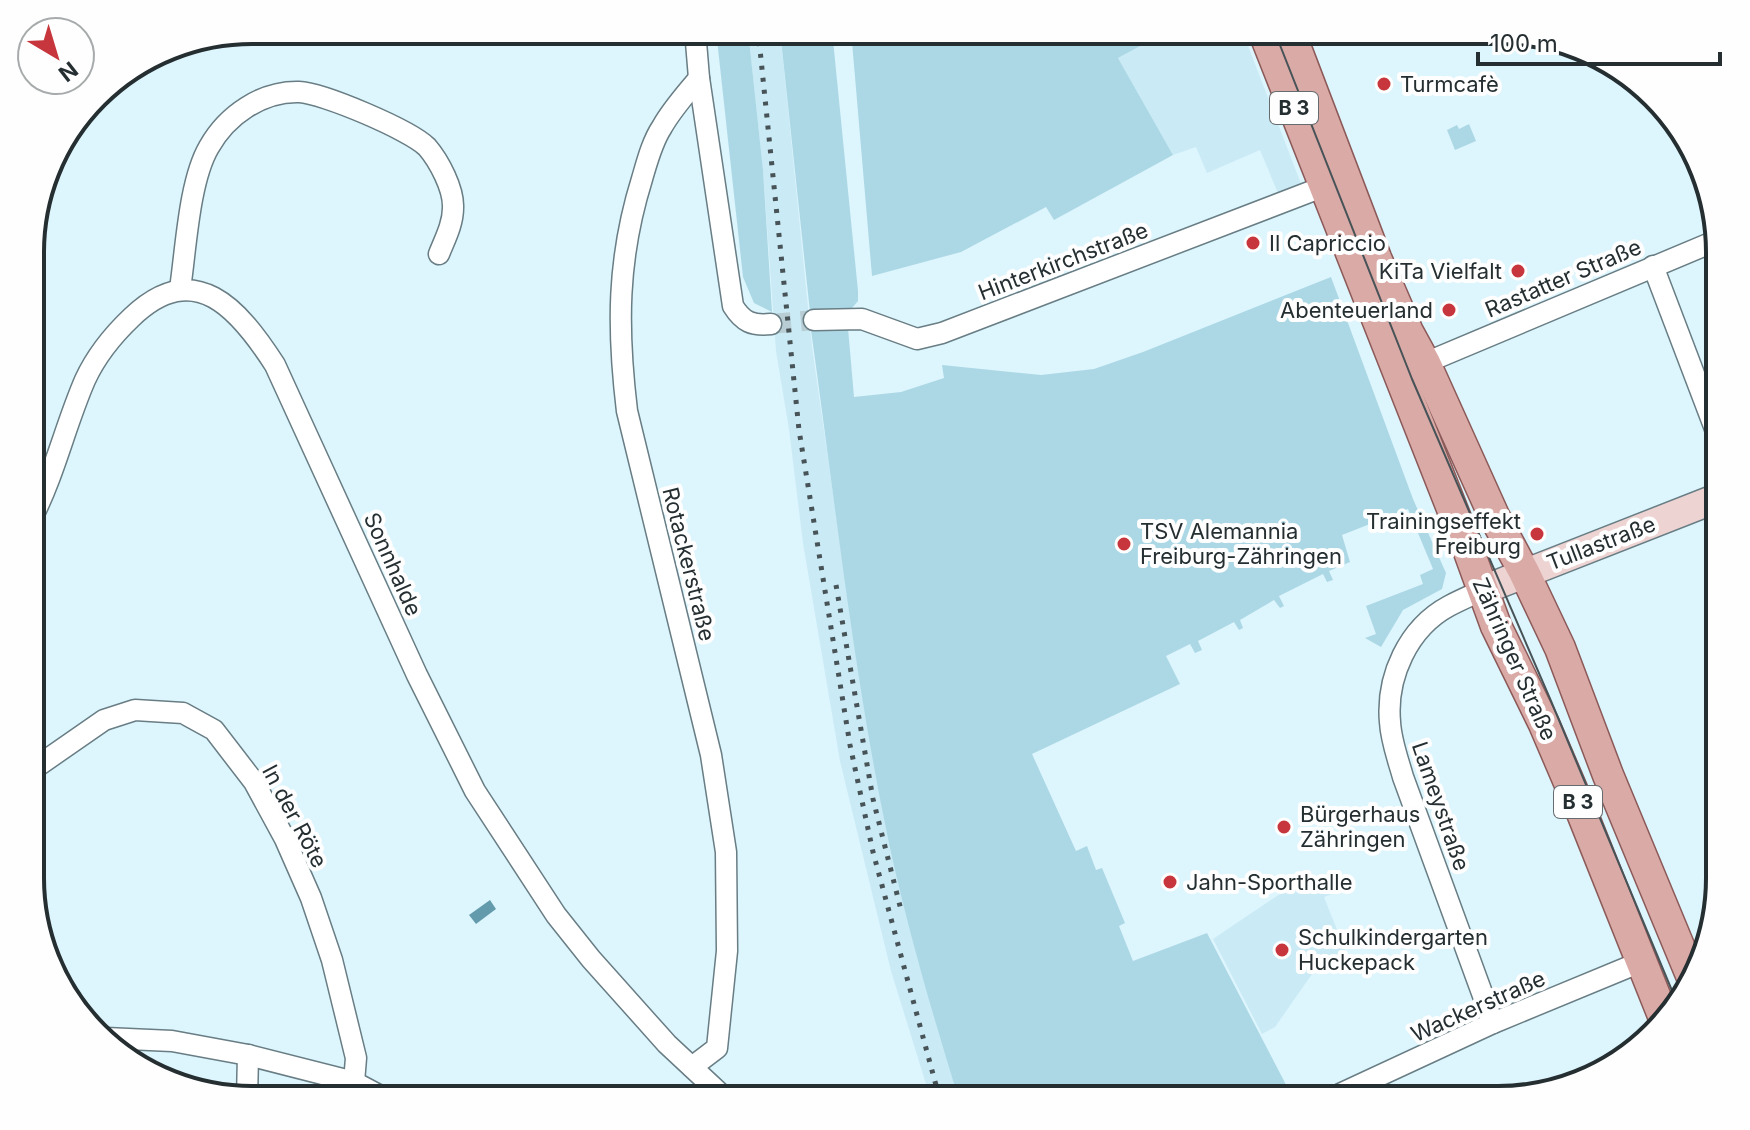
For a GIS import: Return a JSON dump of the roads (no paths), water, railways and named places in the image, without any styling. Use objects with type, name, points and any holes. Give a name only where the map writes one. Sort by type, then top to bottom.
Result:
[{"type":"main road","name":"Zähringer Straße","points":[[1269,44],[1496,626],[1544,724],[1660,1007]]},
{"type":"main road","name":"Zähringer Straße","points":[[1294,44],[1376,258],[1494,516],[1560,648],[1608,775],[1687,965]]},
{"type":"street","points":[[696,44],[733,306],[748,324],[771,324]]},
{"type":"street","name":"Rotackerstraße","points":[[692,1067],[717,1048],[727,951],[726,852],[711,755],[627,411],[620,354],[619,300],[627,242],[648,158],[660,129],[699,78]]},
{"type":"street","points":[[44,495],[85,381],[97,358],[116,332],[140,309],[160,295],[180,289],[197,179],[209,147],[230,119],[259,100],[299,92],[322,96],[385,123],[425,146],[440,167],[454,205],[451,224],[439,254]]},
{"type":"street","name":"Hinterkirchstraße","points":[[814,320],[862,319],[917,339],[942,333],[1325,186]]},
{"type":"street","name":"Rastatter Straße","points":[[1425,363],[1706,245]]},
{"type":"street","points":[[1653,266],[1706,405]]},
{"type":"street","name":"Sonnhalde","points":[[180,289],[201,291],[219,299],[254,333],[275,365],[417,675],[475,791],[556,915],[628,1002],[712,1086]]},
{"type":"street","name":"Tullastraße","points":[[1483,590],[1706,502]]},
{"type":"street","name":"Lameystraße","points":[[1483,590],[1448,606],[1407,644],[1398,665],[1389,713],[1395,752],[1403,777],[1493,1023]]},
{"type":"street","name":"In der Röte","points":[[44,762],[104,720],[135,710],[183,713],[214,730],[254,782],[285,839],[311,898],[332,960],[356,1058],[354,1082]]},
{"type":"street","name":"Wackerstraße","points":[[1357,1086],[1493,1023],[1643,961]]},
{"type":"street","points":[[121,1039],[184,1043],[248,1055],[362,1086]]},
{"type":"street","points":[[247,1086],[248,1055]]},
{"type":"tunnel","points":[[771,324],[814,320]]},
{"type":"tram line","points":[[1280,44],[1412,379],[1672,991]]},
{"type":"railway","points":[[759,44],[799,430],[850,745],[873,852],[936,1086]]},
{"type":"railway","points":[[836,585],[873,799],[902,914]]},
{"type":"place","name":"Turmcafè","points":[[1384,84]]},
{"type":"place","name":"Il Capriccio","points":[[1253,243]]},
{"type":"place","name":"KiTa Vielfalt","points":[[1518,271]]},
{"type":"place","name":"Abenteuerland","points":[[1449,310]]},
{"type":"place","name":"Trainingseffekt Freiburg","points":[[1537,534]]},
{"type":"place","name":"TSV Alemannia Freiburg-Zähringen","points":[[1124,544]]},
{"type":"place","name":"Bürgerhaus Zähringen","points":[[1284,827]]},
{"type":"place","name":"Jahn-Sporthalle","points":[[1170,882]]},
{"type":"place","name":"Schulkindergarten Huckepack","points":[[1282,950]]}]
